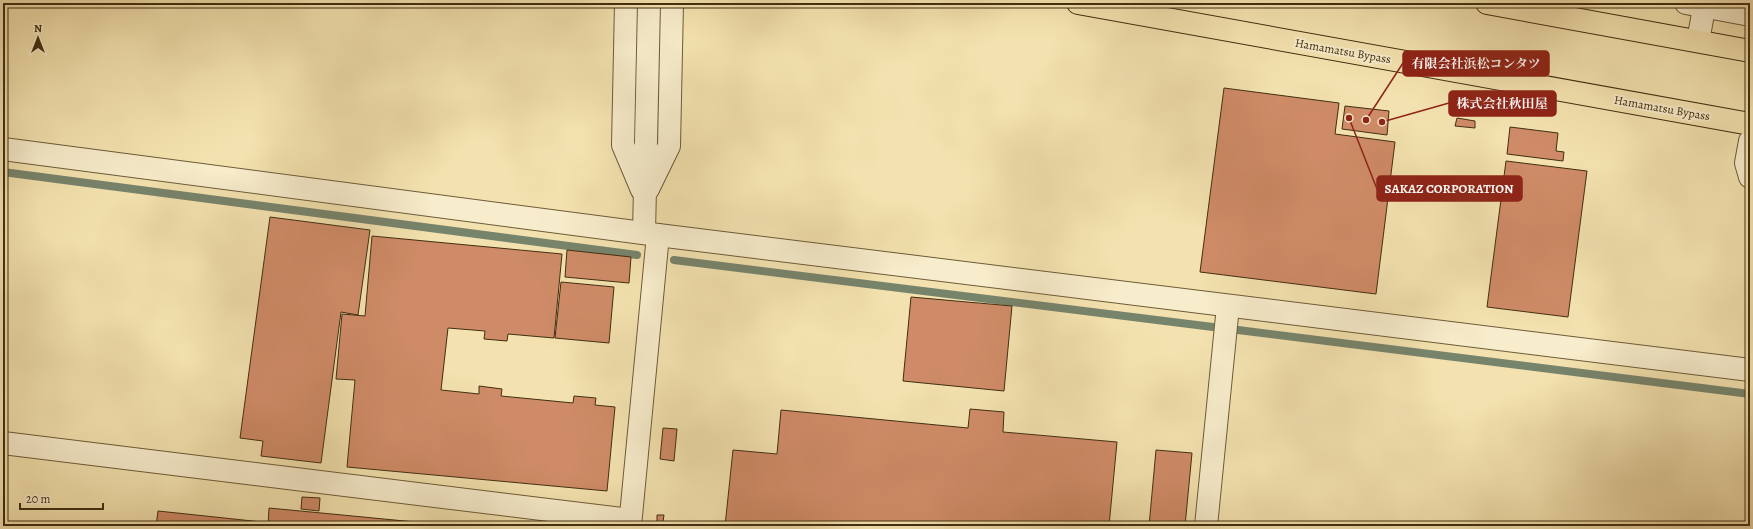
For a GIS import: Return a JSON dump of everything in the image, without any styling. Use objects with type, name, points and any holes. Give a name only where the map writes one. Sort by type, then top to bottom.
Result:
[{"type":"highway","name":"Hamamatsu Bypass","points":[[1078,3],[1750,124]]},
{"type":"highway","points":[[1151,3],[1218,28]]},
{"type":"highway","points":[[1487,3],[1750,51]]},
{"type":"street","points":[[3,443],[630,523],[651,234],[644,197],[623,145],[626,3]]},
{"type":"street","points":[[644,197],[649,3]]},
{"type":"street","points":[[644,197],[669,146],[672,3]]},
{"type":"street","points":[[1698,41],[1698,4],[1750,15]]},
{"type":"street","points":[[1750,141],[1746,163],[1750,177]]},
{"type":"street","points":[[3,149],[651,234],[1750,370]]},
{"type":"street","points":[[1206,526],[1228,306]]},
{"type":"building","points":[[1224,88],[1339,103],[1335,134],[1395,142],[1376,294],[1200,272]]},
{"type":"building","points":[[1345,106],[1389,111],[1387,135],[1342,129]]},
{"type":"building","points":[[1457,118],[1475,121],[1475,128],[1455,126]]},
{"type":"building","points":[[1510,127],[1558,133],[1556,151],[1564,152],[1563,161],[1507,154]]},
{"type":"building","points":[[1506,161],[1587,171],[1568,317],[1487,307]]},
{"type":"building","points":[[270,217],[370,230],[358,315],[341,312],[321,463],[261,456],[263,441],[240,438]]},
{"type":"building","points":[[372,236],[562,254],[554,338],[508,334],[507,341],[484,339],[485,331],[448,328],[441,390],[479,394],[479,386],[502,389],[501,396],[573,403],[574,396],[596,398],[595,405],[615,407],[607,491],[347,467],[355,380],[336,379],[342,314],[365,316]]},
{"type":"building","points":[[567,250],[631,257],[629,283],[565,277]]},
{"type":"building","points":[[561,282],[614,287],[609,343],[555,338]]},
{"type":"building","points":[[911,297],[1012,306],[1004,391],[903,381]]},
{"type":"building","points":[[970,409],[1004,412],[1003,432],[1117,442],[1109,526],[725,526],[733,450],[777,454],[781,410],[968,428]]},
{"type":"building","points":[[663,428],[677,429],[674,461],[660,459]]},
{"type":"building","points":[[1156,450],[1192,453],[1185,526],[1149,526]]},
{"type":"building","points":[[302,497],[320,498],[319,511],[301,509]]},
{"type":"building","points":[[269,508],[457,526],[268,526]]},
{"type":"building","points":[[158,511],[262,522],[262,526],[156,526]]},
{"type":"building","points":[[657,515],[664,515],[663,522],[657,522]]},
{"type":"waterway","points":[[3,172],[637,255]]},
{"type":"waterway","points":[[674,260],[1213,327]]},
{"type":"waterway","points":[[1238,330],[1750,394]]},
{"type":"place","name":"SAKAZ CORPORATION","points":[[1349,118]]},
{"type":"place","name":"有限会社浜松コンタツ","points":[[1366,120]]},
{"type":"place","name":"株式会社秋田屋","points":[[1382,122]]}]
